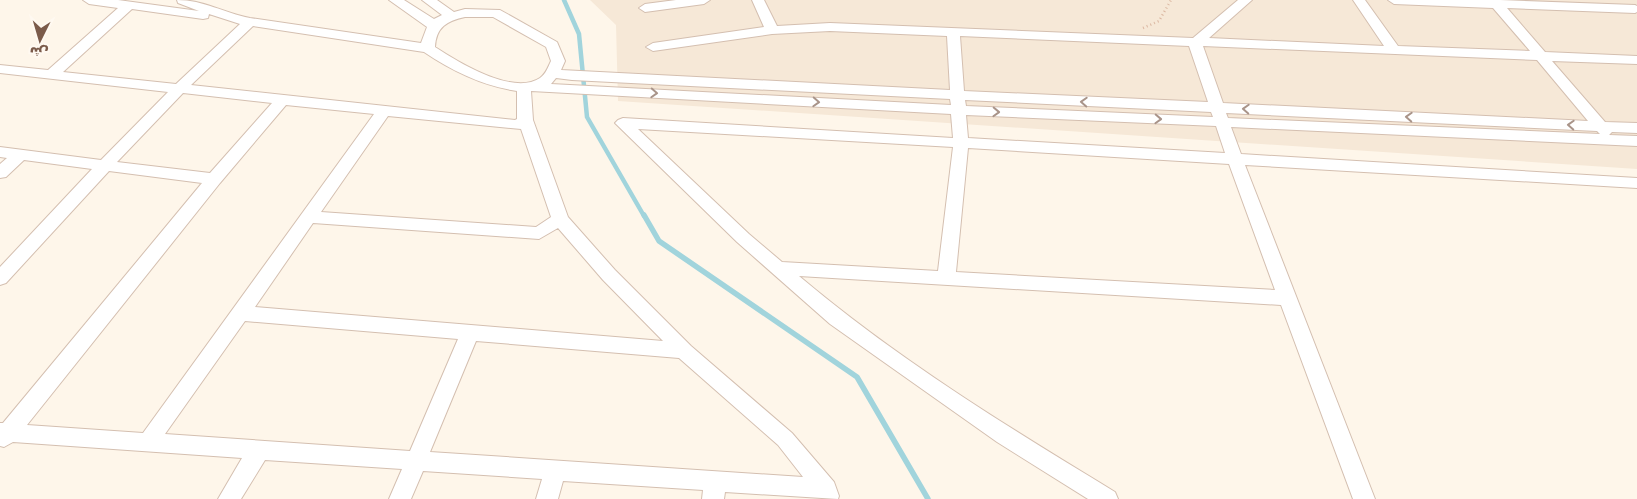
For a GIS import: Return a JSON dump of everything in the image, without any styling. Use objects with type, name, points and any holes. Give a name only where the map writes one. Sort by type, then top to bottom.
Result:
[{"type":"street","points":[[89,0],[131,7],[231,18],[428,48],[479,77],[511,86],[528,87],[570,82],[1219,115],[1637,128]]},
{"type":"street","points":[[52,74],[131,7],[152,0]]},
{"type":"street","points":[[183,0],[231,18]]},
{"type":"street","points":[[395,0],[434,25]]},
{"type":"street","points":[[428,0],[452,16]]},
{"type":"street","points":[[645,8],[704,0]]},
{"type":"street","points":[[758,0],[772,30]]},
{"type":"street","points":[[1359,0],[1394,50]]},
{"type":"street","points":[[1394,0],[1495,2],[1636,10]]},
{"type":"street","points":[[1625,0],[1636,10]]},
{"type":"street","points":[[1195,43],[1240,1]]},
{"type":"street","points":[[1495,2],[1613,141]]},
{"type":"street","points":[[428,48],[428,37],[434,25],[452,16],[494,6],[552,45],[558,61],[552,74],[545,81],[528,87]]},
{"type":"street","points":[[0,278],[105,165],[181,87],[250,22]]},
{"type":"street","points":[[653,47],[772,30],[830,27],[1637,60]]},
{"type":"street","points":[[946,278],[961,143],[953,32]]},
{"type":"street","points":[[1195,43],[1235,160],[1364,499]]},
{"type":"street","points":[[0,69],[181,87],[515,125],[519,125],[525,120]]},
{"type":"street","points":[[552,74],[570,82]]},
{"type":"street","points":[[528,87],[525,120],[560,220],[609,275],[684,351],[785,439],[828,494]]},
{"type":"street","points":[[3,436],[214,179],[283,99]]},
{"type":"street","points":[[148,442],[385,110]]},
{"type":"street","points":[[1219,115],[1637,142]]},
{"type":"street","points":[[1107,499],[996,431],[838,319],[743,238],[623,123],[1637,183]]},
{"type":"street","points":[[0,152],[214,179]]},
{"type":"street","points":[[0,173],[20,155]]},
{"type":"street","points":[[309,217],[539,233],[560,220]]},
{"type":"street","points":[[779,268],[1287,298]]},
{"type":"street","points":[[240,314],[684,351]]},
{"type":"street","points":[[400,499],[470,333]]},
{"type":"street","points":[[3,436],[148,442],[555,471],[714,490],[828,494]]},
{"type":"street","points":[[229,499],[259,450]]},
{"type":"street","points":[[547,499],[555,471]]},
{"type":"path","points":[[1133,40],[1133,34],[1136,30],[1159,22],[1171,0]]},
{"type":"shaded area","points":[[590,0],[1637,0],[1637,169],[618,101],[616,25]]},
{"type":"waterway","points":[[564,0],[579,34],[587,117],[644,216]]},
{"type":"waterway","points":[[644,215],[659,241],[857,377],[928,499]]}]
